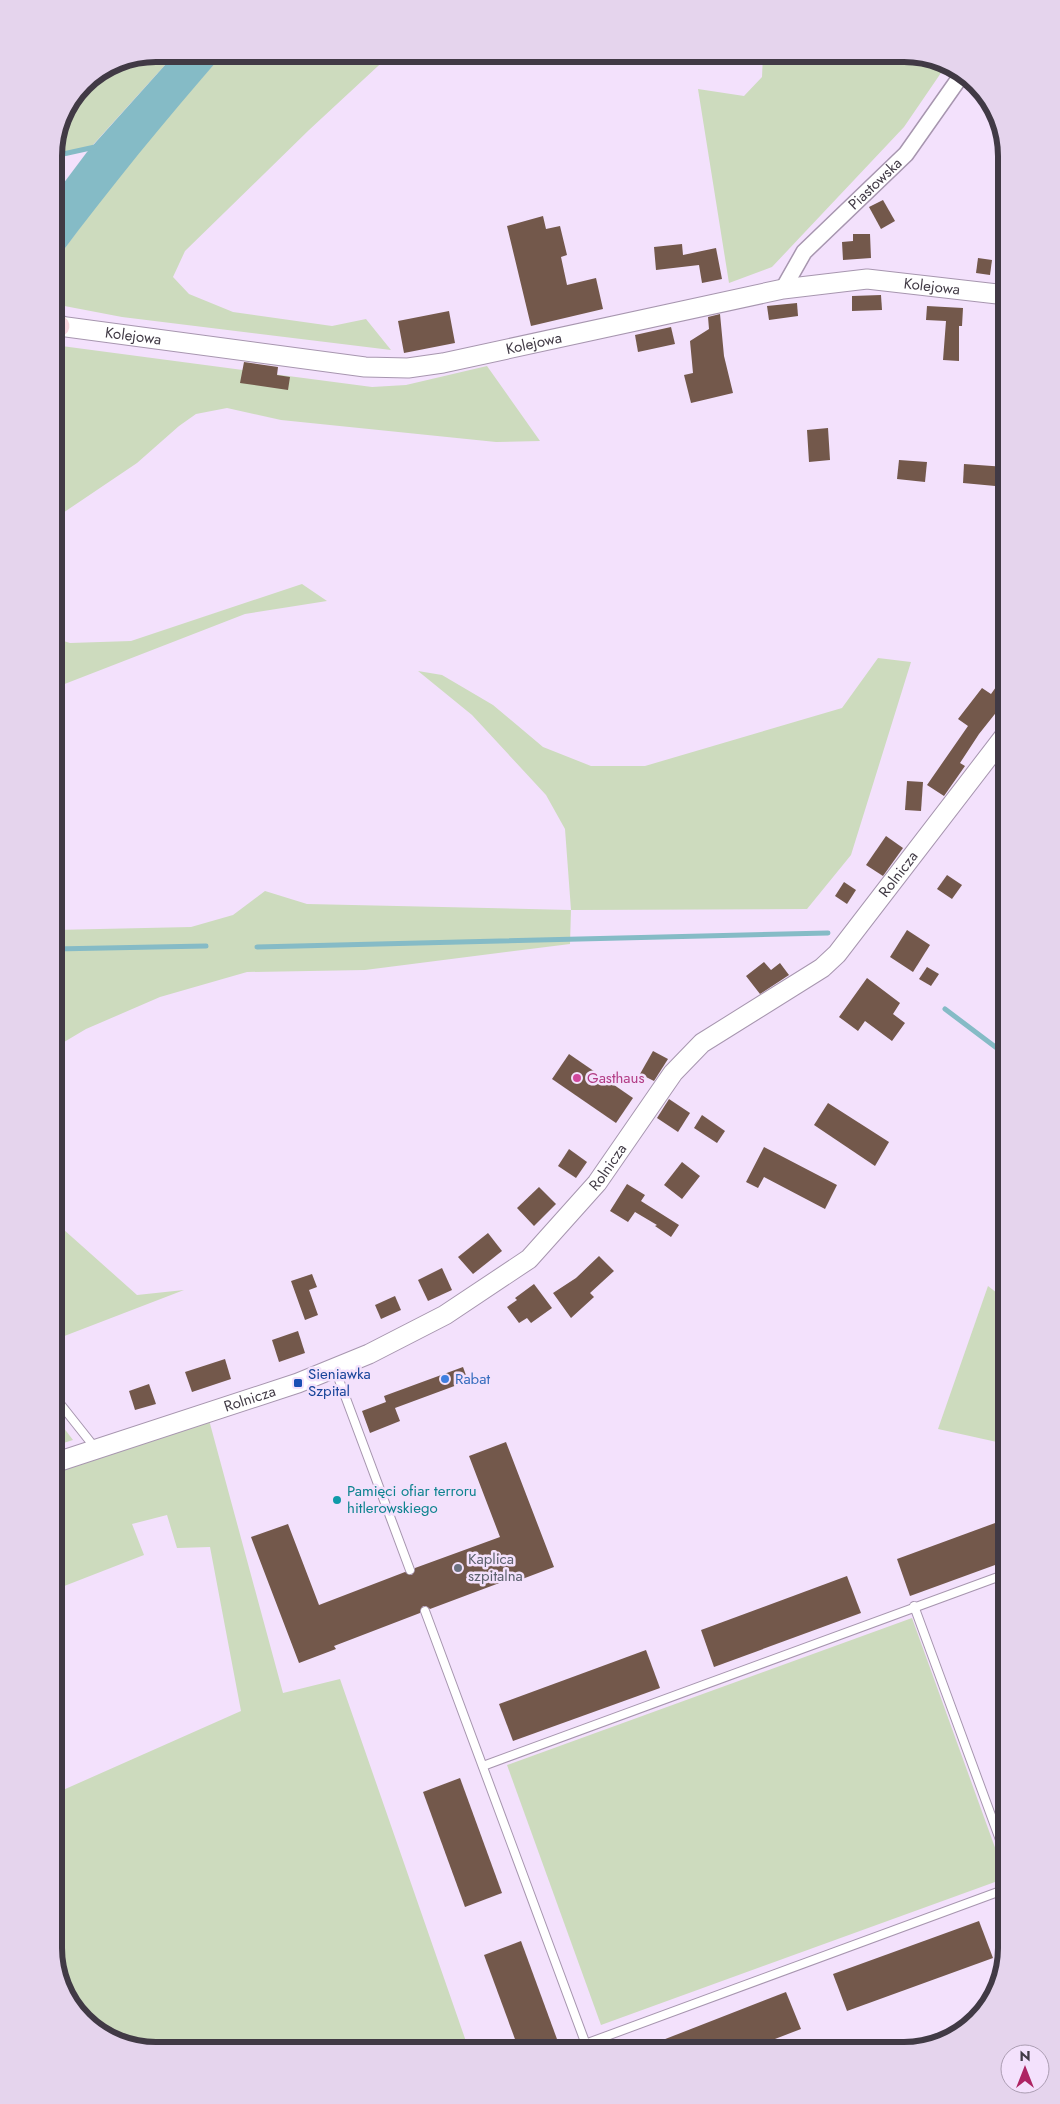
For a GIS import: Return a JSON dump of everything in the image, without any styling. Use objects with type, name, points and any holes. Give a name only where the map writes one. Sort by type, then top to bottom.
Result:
[{"type":"street","name":"Piastowska","points":[[783,289],[804,252],[906,154],[959,80]]},
{"type":"street","name":"Kolejowa","points":[[63,327],[365,367],[408,368],[443,363],[783,289],[867,279],[998,294]]},
{"type":"street","name":"Rolnicza","points":[[62,1460],[207,1415],[335,1369],[446,1315],[529,1259],[597,1183],[673,1073],[702,1043],[822,968],[837,954],[998,744]]},
{"type":"lane","points":[[335,1369],[410,1570]]},
{"type":"lane","points":[[62,1407],[96,1450]]},
{"type":"lane","points":[[484,1766],[914,1606],[998,1577]]},
{"type":"lane","points":[[914,1606],[998,1834]]},
{"type":"lane","points":[[425,1611],[585,2042]]},
{"type":"lane","points":[[601,2042],[998,1892]]},
{"type":"shaded area","points":[[167,63],[91,147],[63,153],[63,144],[72,115],[78,104],[90,90],[109,75],[126,67],[138,64]]},
{"type":"shaded area","points":[[167,63],[215,63],[136,157],[63,251],[63,184],[87,152]]},
{"type":"shaded area","points":[[215,63],[381,63],[309,130],[185,251],[173,277],[189,294],[233,312],[332,326],[366,319],[391,350],[122,317],[63,306],[63,251],[153,133]]},
{"type":"shaded area","points":[[763,63],[910,63],[922,64],[942,71],[904,127],[772,267],[729,283],[698,89],[744,96],[762,77]]},
{"type":"shaded area","points":[[63,346],[372,387],[406,385],[487,366],[540,441],[496,442],[281,420],[227,408],[196,414],[179,426],[137,463],[63,513]]},
{"type":"shaded area","points":[[302,584],[327,601],[245,614],[63,685],[63,641],[70,643],[131,641]]},
{"type":"shaded area","points":[[878,658],[911,662],[851,855],[807,909],[571,910],[565,829],[546,795],[472,715],[418,671],[442,675],[493,705],[543,747],[591,766],[645,766],[842,708]]},
{"type":"shaded area","points":[[265,891],[307,904],[571,910],[570,944],[365,970],[247,972],[160,997],[86,1029],[63,1043],[63,930],[191,927],[233,915]]},
{"type":"shaded area","points":[[62,1228],[137,1295],[184,1290],[62,1337]]},
{"type":"shaded area","points":[[988,1286],[998,1294],[998,1442],[938,1429]]},
{"type":"shaded area","points":[[209,1420],[283,1693],[340,1679],[466,2041],[138,2040],[126,2037],[104,2026],[82,2005],[70,1984],[64,1966],[62,1948],[62,1790],[241,1711],[210,1547],[177,1548],[167,1515],[132,1524],[144,1555],[62,1587],[62,1467]]},
{"type":"shaded area","points":[[62,1426],[73,1440],[62,1443]]},
{"type":"shaded area","points":[[912,1618],[998,1856],[998,1881],[601,2025],[507,1765]]},
{"type":"building","points":[[883,200],[895,221],[881,229],[869,207]]},
{"type":"building","points":[[543,216],[546,229],[560,226],[567,255],[561,257],[567,285],[596,278],[603,309],[531,326],[507,226]]},
{"type":"building","points":[[853,234],[870,234],[871,258],[843,260],[842,242],[853,241]]},
{"type":"building","points":[[682,244],[683,255],[716,248],[722,279],[702,283],[699,265],[656,270],[654,247]]},
{"type":"building","points":[[978,258],[992,260],[990,275],[976,273]]},
{"type":"building","points":[[881,295],[882,310],[852,311],[852,296]]},
{"type":"building","points":[[797,303],[798,316],[769,320],[767,306]]},
{"type":"building","points":[[927,306],[963,308],[962,326],[959,326],[959,361],[943,360],[946,321],[926,320]]},
{"type":"building","points":[[449,311],[455,343],[404,353],[398,321]]},
{"type":"building","points":[[720,314],[724,356],[733,393],[691,403],[684,375],[693,373],[690,341],[709,329],[708,317]]},
{"type":"building","points":[[671,327],[675,344],[638,352],[635,335]]},
{"type":"building","points":[[244,362],[278,367],[277,375],[290,377],[288,390],[240,383]]},
{"type":"building","points":[[828,428],[830,460],[809,462],[807,430]]},
{"type":"building","points":[[899,460],[927,462],[925,482],[897,479]]},
{"type":"building","points":[[964,464],[998,466],[998,486],[963,483]]},
{"type":"building","points":[[998,684],[998,710],[960,763],[965,766],[944,796],[927,785],[968,726],[958,719],[982,688],[991,694]]},
{"type":"building","points":[[907,781],[923,782],[921,811],[905,810]]},
{"type":"building","points":[[886,836],[903,848],[883,876],[866,865]]},
{"type":"building","points":[[947,875],[962,885],[952,899],[937,889]]},
{"type":"building","points":[[844,882],[856,890],[847,904],[835,896]]},
{"type":"building","points":[[907,930],[930,945],[913,972],[890,957]]},
{"type":"building","points":[[764,962],[771,970],[780,963],[789,975],[760,994],[746,976]]},
{"type":"building","points":[[927,967],[939,974],[931,986],[919,979]]},
{"type":"building","points":[[867,978],[900,1003],[893,1014],[905,1023],[892,1041],[865,1021],[858,1031],[839,1017]]},
{"type":"building","points":[[653,1051],[668,1059],[654,1081],[640,1074]]},
{"type":"building","points":[[569,1054],[633,1098],[616,1123],[552,1079]]},
{"type":"building","points":[[669,1099],[690,1113],[678,1132],[657,1118]]},
{"type":"building","points":[[828,1103],[889,1142],[875,1166],[814,1125]]},
{"type":"building","points":[[702,1115],[725,1131],[717,1143],[694,1128]]},
{"type":"building","points":[[764,1147],[837,1185],[825,1209],[764,1177],[758,1188],[746,1182]]},
{"type":"building","points":[[569,1149],[587,1162],[576,1178],[558,1166]]},
{"type":"building","points":[[682,1162],[700,1176],[682,1199],[664,1185]]},
{"type":"building","points":[[627,1184],[645,1195],[641,1201],[679,1225],[671,1237],[655,1226],[657,1225],[635,1212],[628,1222],[610,1211]]},
{"type":"building","points":[[539,1187],[556,1204],[534,1226],[517,1208]]},
{"type":"building","points":[[488,1233],[502,1251],[473,1274],[458,1257]]},
{"type":"building","points":[[599,1256],[614,1271],[590,1293],[594,1297],[571,1318],[553,1293],[576,1278]]},
{"type":"building","points":[[442,1268],[452,1290],[428,1301],[418,1280]]},
{"type":"building","points":[[312,1274],[317,1287],[309,1290],[318,1315],[305,1320],[291,1281]]},
{"type":"building","points":[[534,1284],[552,1308],[531,1323],[527,1318],[519,1323],[507,1307],[517,1300],[515,1298]]},
{"type":"building","points":[[395,1296],[401,1310],[381,1319],[375,1305]]},
{"type":"building","points":[[298,1331],[305,1353],[279,1362],[272,1340]]},
{"type":"building","points":[[225,1359],[231,1379],[192,1392],[185,1372]]},
{"type":"building","points":[[463,1367],[468,1381],[395,1408],[400,1421],[370,1433],[362,1411],[386,1402],[384,1396]]},
{"type":"building","points":[[149,1384],[156,1404],[135,1410],[129,1391]]},
{"type":"building","points":[[506,1442],[554,1567],[517,1581],[515,1577],[430,1609],[423,1606],[420,1613],[334,1646],[336,1649],[299,1663],[251,1537],[288,1524],[319,1605],[405,1572],[412,1575],[415,1568],[500,1537],[469,1456]]},
{"type":"building","points":[[998,1522],[998,1564],[910,1596],[897,1559]]},
{"type":"building","points":[[847,1576],[861,1613],[714,1667],[701,1630]]},
{"type":"building","points":[[646,1650],[660,1688],[513,1741],[499,1704]]},
{"type":"building","points":[[460,1778],[502,1893],[465,1907],[423,1792]]},
{"type":"building","points":[[979,1921],[993,1958],[847,2011],[833,1974]]},
{"type":"building","points":[[521,1941],[558,2042],[516,2041],[484,1955]]},
{"type":"building","points":[[786,1992],[801,2029],[767,2042],[658,2042]]},
{"type":"waterway","points":[[63,154],[95,147]]},
{"type":"waterway","points":[[257,947],[828,933]]},
{"type":"waterway","points":[[63,949],[206,946]]},
{"type":"waterway","points":[[945,1009],[998,1049]]},
{"type":"place","name":"Gasthaus","points":[[577,1078]]},
{"type":"place","name":"Rabat","points":[[445,1379]]},
{"type":"place","name":"Sieniawka Szpital","points":[[298,1383]]},
{"type":"place","name":"Pamięci ofiar terroru hitlerowskiego","points":[[337,1500]]},
{"type":"place","name":"Kaplica szpitalna","points":[[458,1568]]}]
